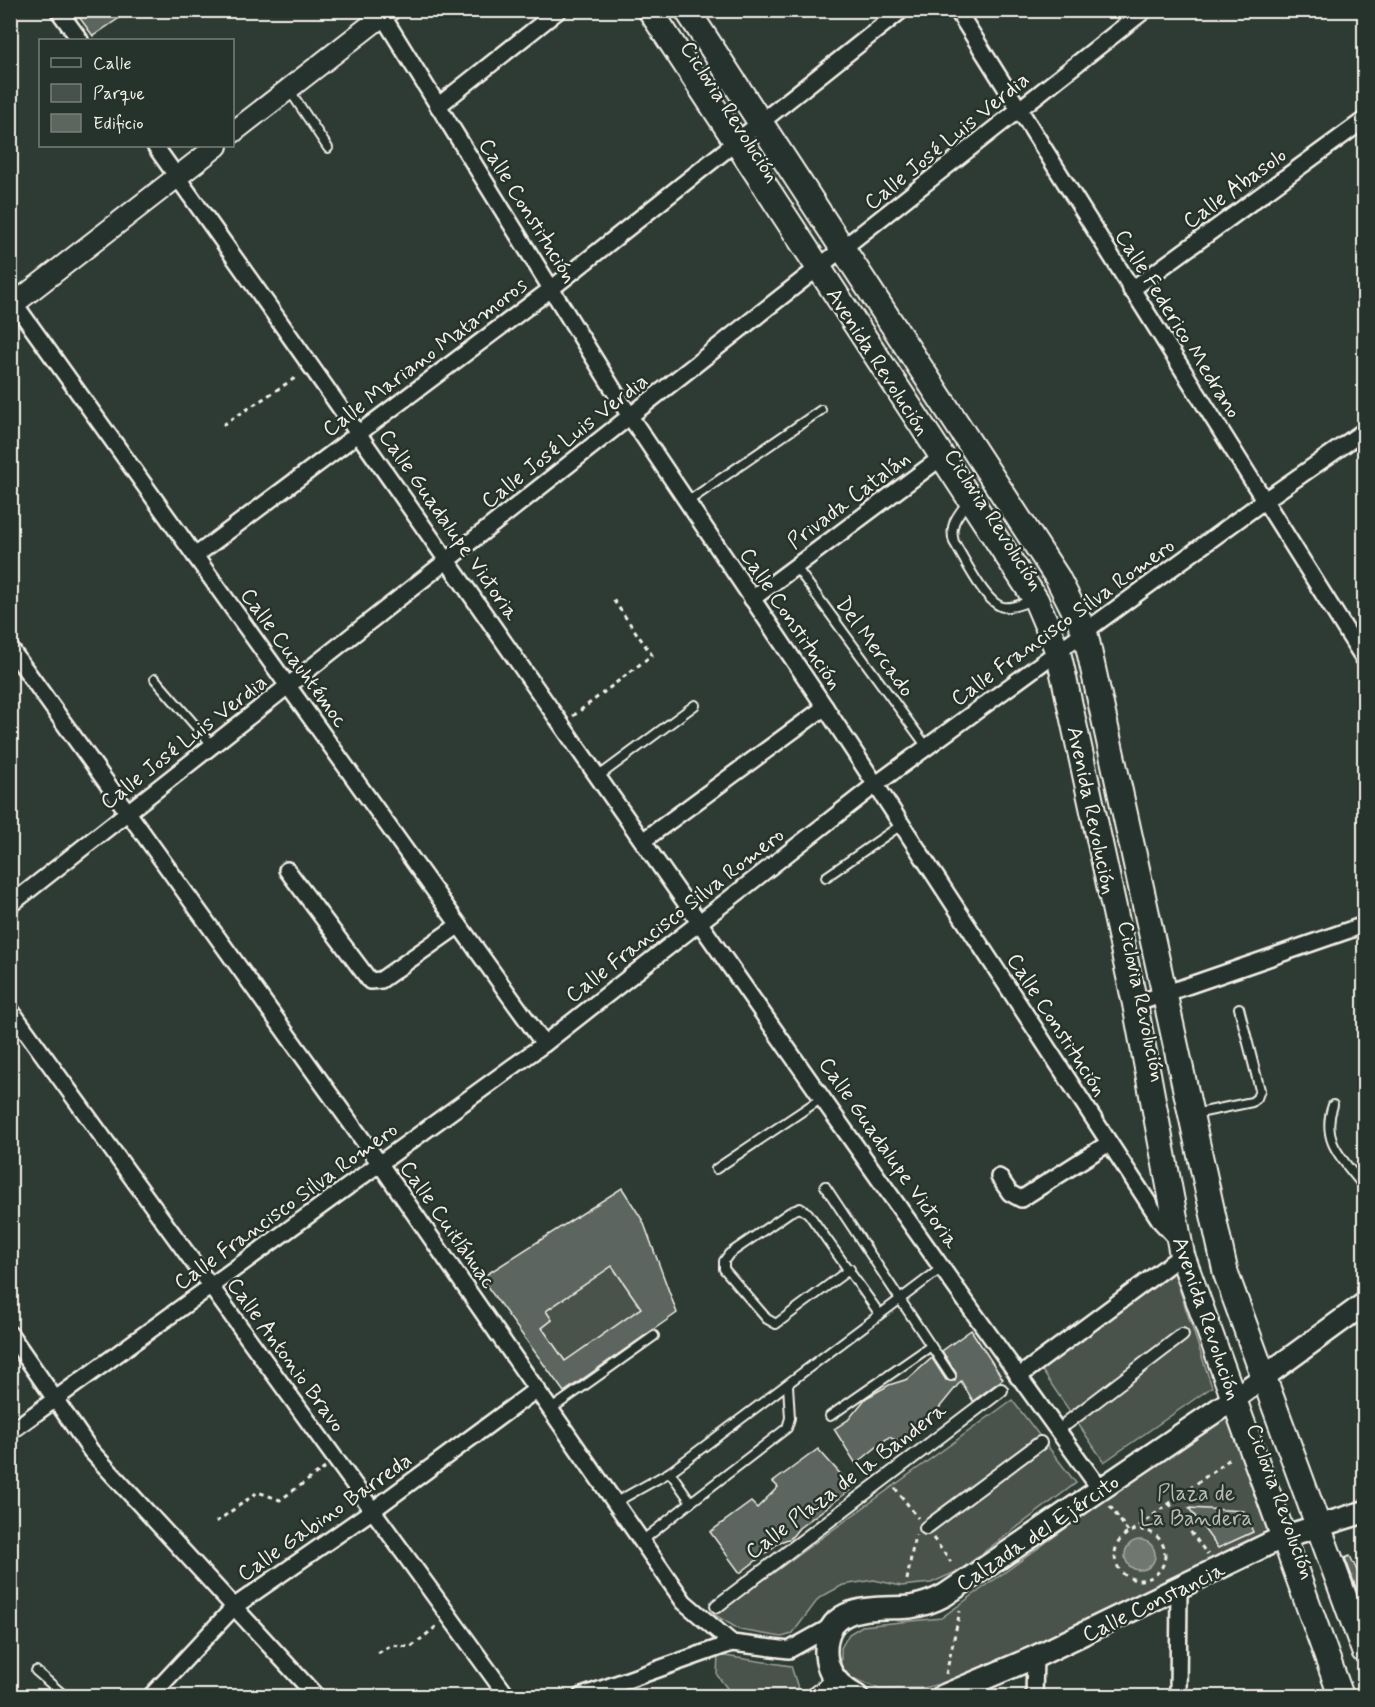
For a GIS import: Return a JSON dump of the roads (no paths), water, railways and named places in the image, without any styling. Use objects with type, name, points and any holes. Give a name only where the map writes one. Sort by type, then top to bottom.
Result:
[{"type":"main road","name":"Avenida Revolución","points":[[650,10],[1036,600],[1058,652],[1135,1004],[1181,1248],[1341,1696]]},
{"type":"main road","name":"Avenida Revolución","points":[[687,10],[1057,577],[1085,632],[1227,1274],[1365,1651]]},
{"type":"main road","name":"Calzada del Ejército","points":[[832,1626],[857,1610],[871,1607],[910,1607],[929,1603],[945,1595],[1105,1496],[1365,1304]]},
{"type":"main road","name":"Calle Constancia","points":[[944,1690],[1035,1657],[1283,1537],[1318,1524],[1365,1512]]},
{"type":"main road","points":[[832,1626],[828,1635],[826,1654],[831,1674],[837,1682],[857,1696]]},
{"type":"main road","points":[[819,1696],[837,1682]]},
{"type":"street","points":[[58,10],[79,39]]},
{"type":"street","points":[[438,106],[559,10]]},
{"type":"street","name":"Calle Mariano Matamoros","points":[[195,556],[551,289],[902,10]]},
{"type":"street","name":"Calle Federico Medrano","points":[[957,10],[1365,659]]},
{"type":"street","name":"Calle José Luis Verdia","points":[[10,905],[288,687],[445,560],[819,270],[1145,10]]},
{"type":"street","points":[[234,131],[384,12]]},
{"type":"street","name":"Calle Constitución","points":[[384,12],[438,106],[631,418],[825,707],[1161,1222],[1181,1248]]},
{"type":"street","name":"Calle Abasolo","points":[[1131,290],[1365,120]]},
{"type":"street","name":"Calle Guadalupe Victoria","points":[[156,147],[360,432],[445,560],[644,840],[1018,1377],[1105,1496]]},
{"type":"street","points":[[12,302],[216,147]]},
{"type":"street","name":"Calle Cuauhtémoc","points":[[12,302],[544,1044]]},
{"type":"street","name":"Calle Francisco Silva Romero","points":[[10,1432],[544,1044],[875,785],[1265,500],[1365,431]]},
{"type":"street","name":"Privada Catalán","points":[[752,599],[942,457]]},
{"type":"street","name":"Calle Cuitláhuac","points":[[10,648],[380,1164],[684,1602],[732,1643]]},
{"type":"street","points":[[644,840],[825,707]]},
{"type":"street","points":[[286,870],[370,981],[381,980],[459,925]]},
{"type":"street","points":[[1135,1004],[1365,925]]},
{"type":"street","name":"Calle Antonio Bravo","points":[[10,1009],[507,1696]]},
{"type":"street","points":[[999,1177],[1015,1197],[1027,1197],[1109,1143]]},
{"type":"street","points":[[1018,1377],[1181,1248]]},
{"type":"street","points":[[10,1334],[54,1401],[91,1450],[315,1696]]},
{"type":"street","points":[[1067,1423],[1182,1335]]},
{"type":"street","name":"Calle Gabino Barreda","points":[[151,1696],[235,1606],[373,1510],[537,1389]]},
{"type":"street","name":"Calle Plaza de la Bandera","points":[[717,1606],[1000,1390]]},
{"type":"street","points":[[922,1523],[1040,1443]]},
{"type":"street","points":[[1178,1696],[1179,1589]]},
{"type":"street","points":[[582,1696],[732,1643],[789,1650],[832,1626]]},
{"type":"street","points":[[1034,1696],[1035,1657]]},
{"type":"lane","points":[[289,89],[328,148]]},
{"type":"lane","points":[[687,502],[821,410]]},
{"type":"lane","points":[[970,499],[953,523],[951,532],[954,542],[988,596],[996,604],[1006,608],[1036,600]]},
{"type":"lane","name":"Del Mercado","points":[[796,567],[927,747]]},
{"type":"lane","points":[[155,679],[213,746]]},
{"type":"lane","points":[[599,776],[695,705]]},
{"type":"lane","points":[[826,877],[901,825]]},
{"type":"lane","points":[[1190,1114],[1252,1102],[1257,1098],[1260,1090],[1239,1008]]},
{"type":"lane","points":[[716,1169],[823,1097]]},
{"type":"lane","points":[[1333,1105],[1327,1121],[1328,1135],[1365,1187]]},
{"type":"lane","points":[[825,1186],[951,1376]]},
{"type":"lane","points":[[850,1269],[776,1324],[767,1319],[723,1269],[724,1261],[729,1254],[789,1212],[800,1208],[808,1214],[850,1269],[879,1313]]},
{"type":"lane","points":[[615,1502],[670,1472],[943,1267]]},
{"type":"lane","points":[[550,1410],[654,1336]]},
{"type":"lane","points":[[830,1416],[931,1346]]},
{"type":"lane","points":[[642,1541],[787,1428],[790,1418],[788,1385]]},
{"type":"lane","points":[[670,1472],[691,1502]]},
{"type":"lane","points":[[36,1671],[65,1696]]},
{"type":"park label","name":"Plaza de La Bandera","points":[[1196,1504]]}]
